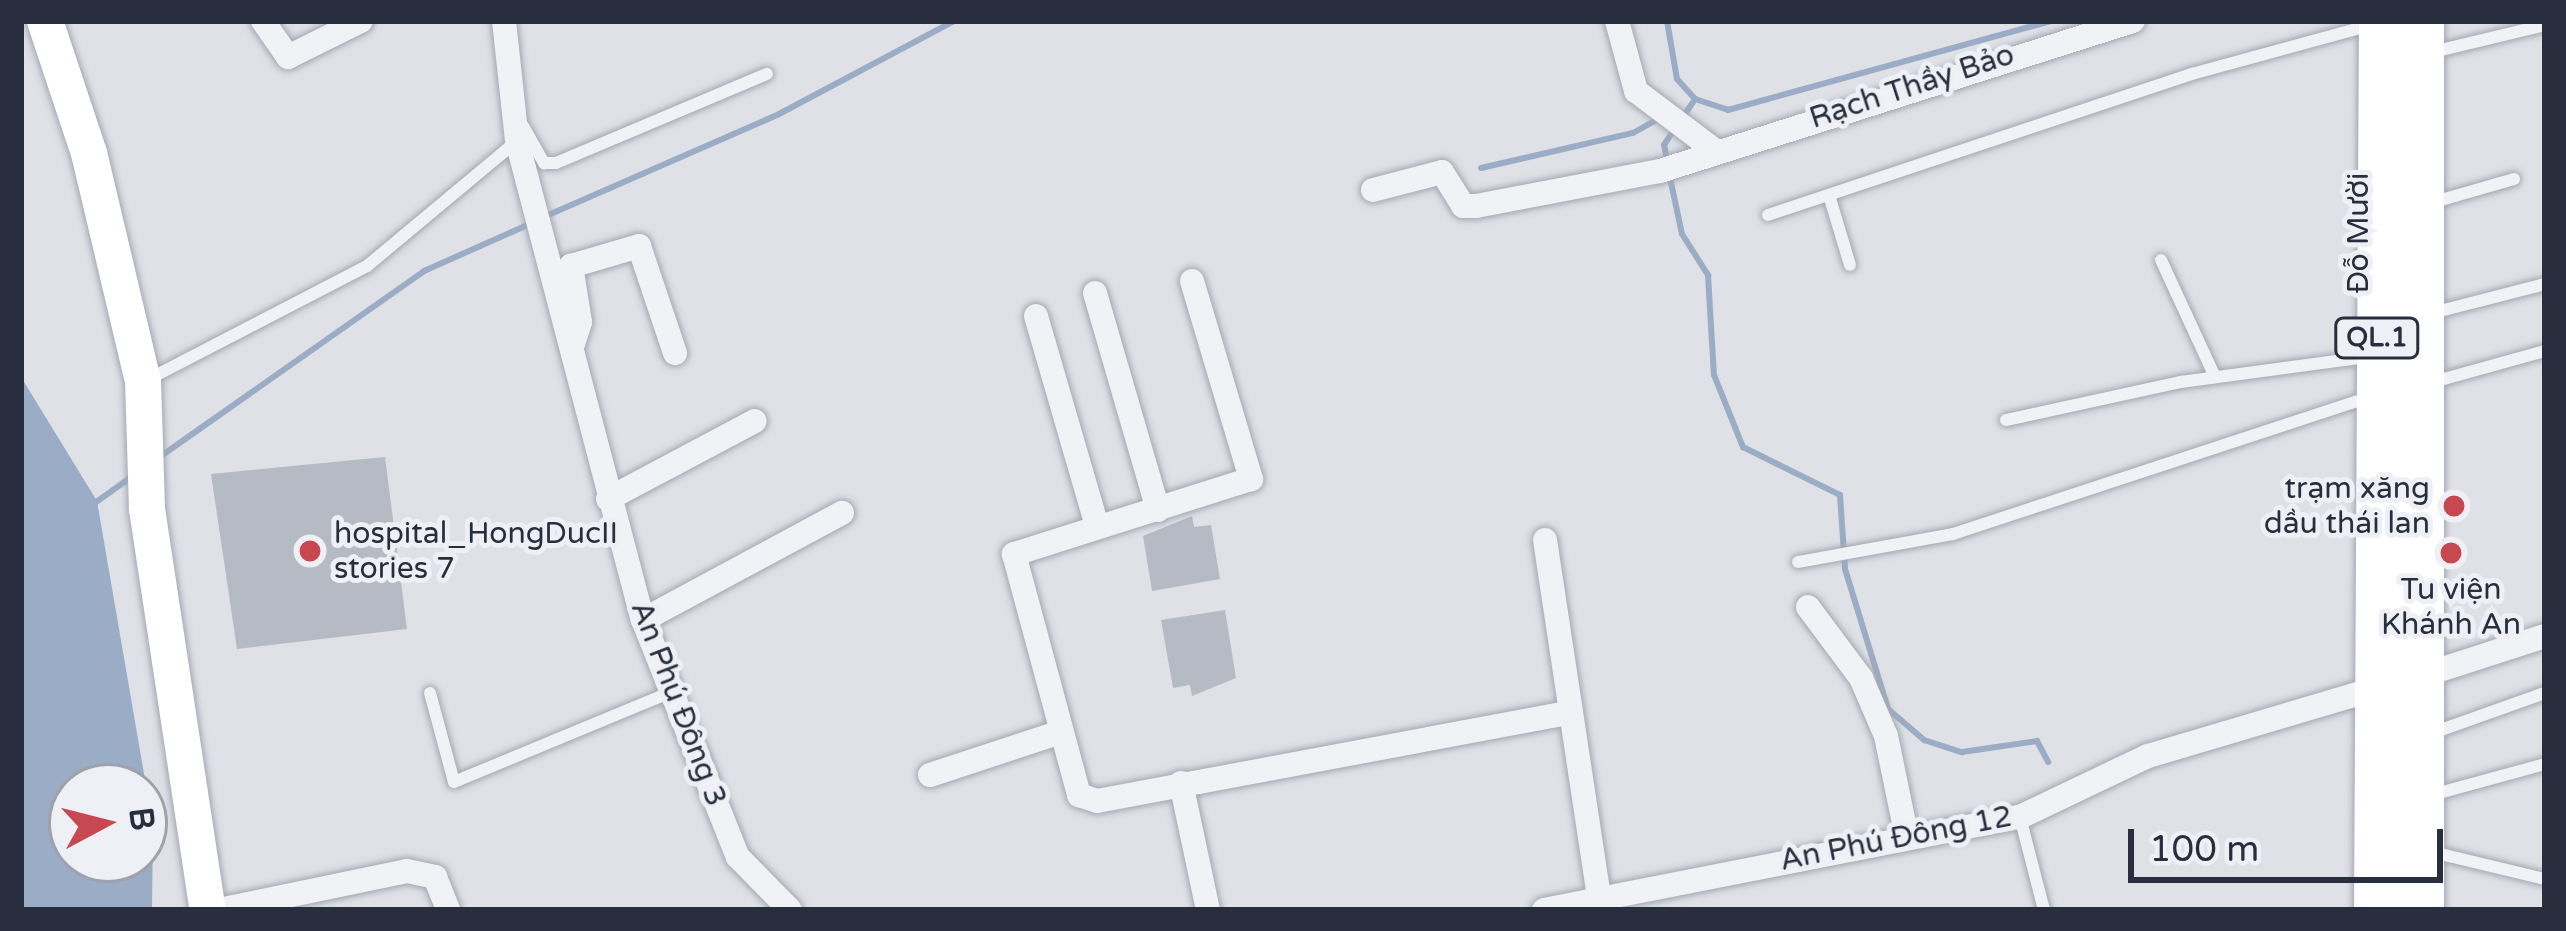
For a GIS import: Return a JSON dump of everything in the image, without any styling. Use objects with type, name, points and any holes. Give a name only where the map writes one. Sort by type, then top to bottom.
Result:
[{"type":"highway","name":"Đỗ Mười","points":[[2367,23],[2356,615],[2374,672]]},
{"type":"highway","name":"Đỗ Mười","points":[[2367,23],[2376,910]]},
{"type":"highway","name":"Đỗ Mười","points":[[2426,395],[2440,311],[2435,31]]},
{"type":"highway","name":"Đỗ Mười","points":[[2435,31],[2426,395],[2427,702],[2430,852],[2439,910]]},
{"type":"highway","points":[[2374,672],[2427,702]]},
{"type":"highway","name":"Đỗ Mười","points":[[2421,910],[2439,793],[2427,702]]},
{"type":"street","points":[[46,21],[94,173],[143,381],[147,509],[208,910]]},
{"type":"street","points":[[263,21],[288,57],[362,21]]},
{"type":"street","points":[[504,21],[520,154]]},
{"type":"street","points":[[1617,21],[1626,70],[1654,110],[1684,128],[1705,156]]},
{"type":"street","name":"Rạch Thầy Bảo","points":[[1373,190],[1442,172],[1463,206],[1476,206],[1660,171],[2132,21]]},
{"type":"street","name":"An Phú Đông 3","points":[[520,154],[643,620],[738,857],[790,910]]},
{"type":"street","points":[[570,352],[580,322],[571,266],[640,246],[675,353]]},
{"type":"street","points":[[1192,281],[1251,479],[1027,545],[1012,565],[1084,800],[1571,712]]},
{"type":"street","points":[[1095,293],[1158,509]]},
{"type":"street","points":[[1036,316],[1096,526]]},
{"type":"street","points":[[608,499],[755,422]]},
{"type":"street","points":[[643,620],[842,513]]},
{"type":"street","points":[[1545,540],[1600,904]]},
{"type":"street","points":[[1808,607],[1861,678],[1886,736],[1907,838]]},
{"type":"street","points":[[2427,702],[2545,636]]},
{"type":"street","name":"An Phú Đông 12","points":[[1544,910],[1600,904],[2020,817],[2147,756],[2374,672]]},
{"type":"street","points":[[930,775],[1061,732]]},
{"type":"street","points":[[1181,783],[1208,910]]},
{"type":"street","points":[[219,910],[407,872],[435,878],[448,910]]},
{"type":"lane","points":[[1768,215],[2367,23]]},
{"type":"lane","points":[[2435,31],[2545,25]]},
{"type":"lane","points":[[517,114],[544,163],[556,163],[767,74]]},
{"type":"lane","points":[[143,381],[367,266],[520,154]]},
{"type":"lane","points":[[2441,200],[2514,178]]},
{"type":"lane","points":[[1828,195],[1850,265]]},
{"type":"lane","points":[[2162,260],[2215,377]]},
{"type":"lane","points":[[2440,311],[2545,284]]},
{"type":"lane","points":[[2426,395],[2545,351]]},
{"type":"lane","points":[[2006,420],[2215,377],[2358,379]]},
{"type":"lane","points":[[1798,562],[1972,528],[2358,379]]},
{"type":"lane","points":[[430,693],[454,782],[672,691]]},
{"type":"lane","points":[[2427,702],[2545,692]]},
{"type":"lane","points":[[2439,793],[2545,764]]},
{"type":"lane","points":[[2020,817],[2044,910]]},
{"type":"lane","points":[[2430,852],[2545,879]]},
{"type":"water","points":[[21,377],[97,501],[142,763],[48,763],[48,883],[152,883],[152,910],[21,910]]},
{"type":"building","name":"hospital_HongDucII stories 7","points":[[385,457],[407,629],[237,649],[211,474]]},
{"type":"building","points":[[1192,516],[1194,527],[1211,525],[1220,579],[1152,591],[1143,536]]},
{"type":"building","points":[[1225,610],[1236,678],[1192,696],[1190,685],[1173,688],[1161,620]]},
{"type":"waterway","points":[[546,216],[779,114],[954,21]]},
{"type":"waterway","points":[[1667,21],[1677,79],[1695,99],[1728,110],[2051,21]]},
{"type":"waterway","points":[[1683,117],[1695,99]]},
{"type":"waterway","points":[[1481,168],[1633,133],[1660,118]]},
{"type":"waterway","points":[[1668,165],[1664,145],[1675,128]]},
{"type":"waterway","points":[[1670,178],[1682,234],[1708,275],[1714,375],[1743,447],[1840,495],[1845,569],[1888,709],[1924,740],[1962,752],[2037,741],[2048,762]]},
{"type":"waterway","points":[[161,456],[424,271],[534,222]]},
{"type":"waterway","points":[[92,505],[130,478]]},
{"type":"place","name":"trạm xăng dầu thái lan","points":[[2454,506]]},
{"type":"place","name":"hospital_HongDucII stories 7","points":[[310,551]]},
{"type":"place","name":"Tu viện Khánh An","points":[[2451,553]]}]
